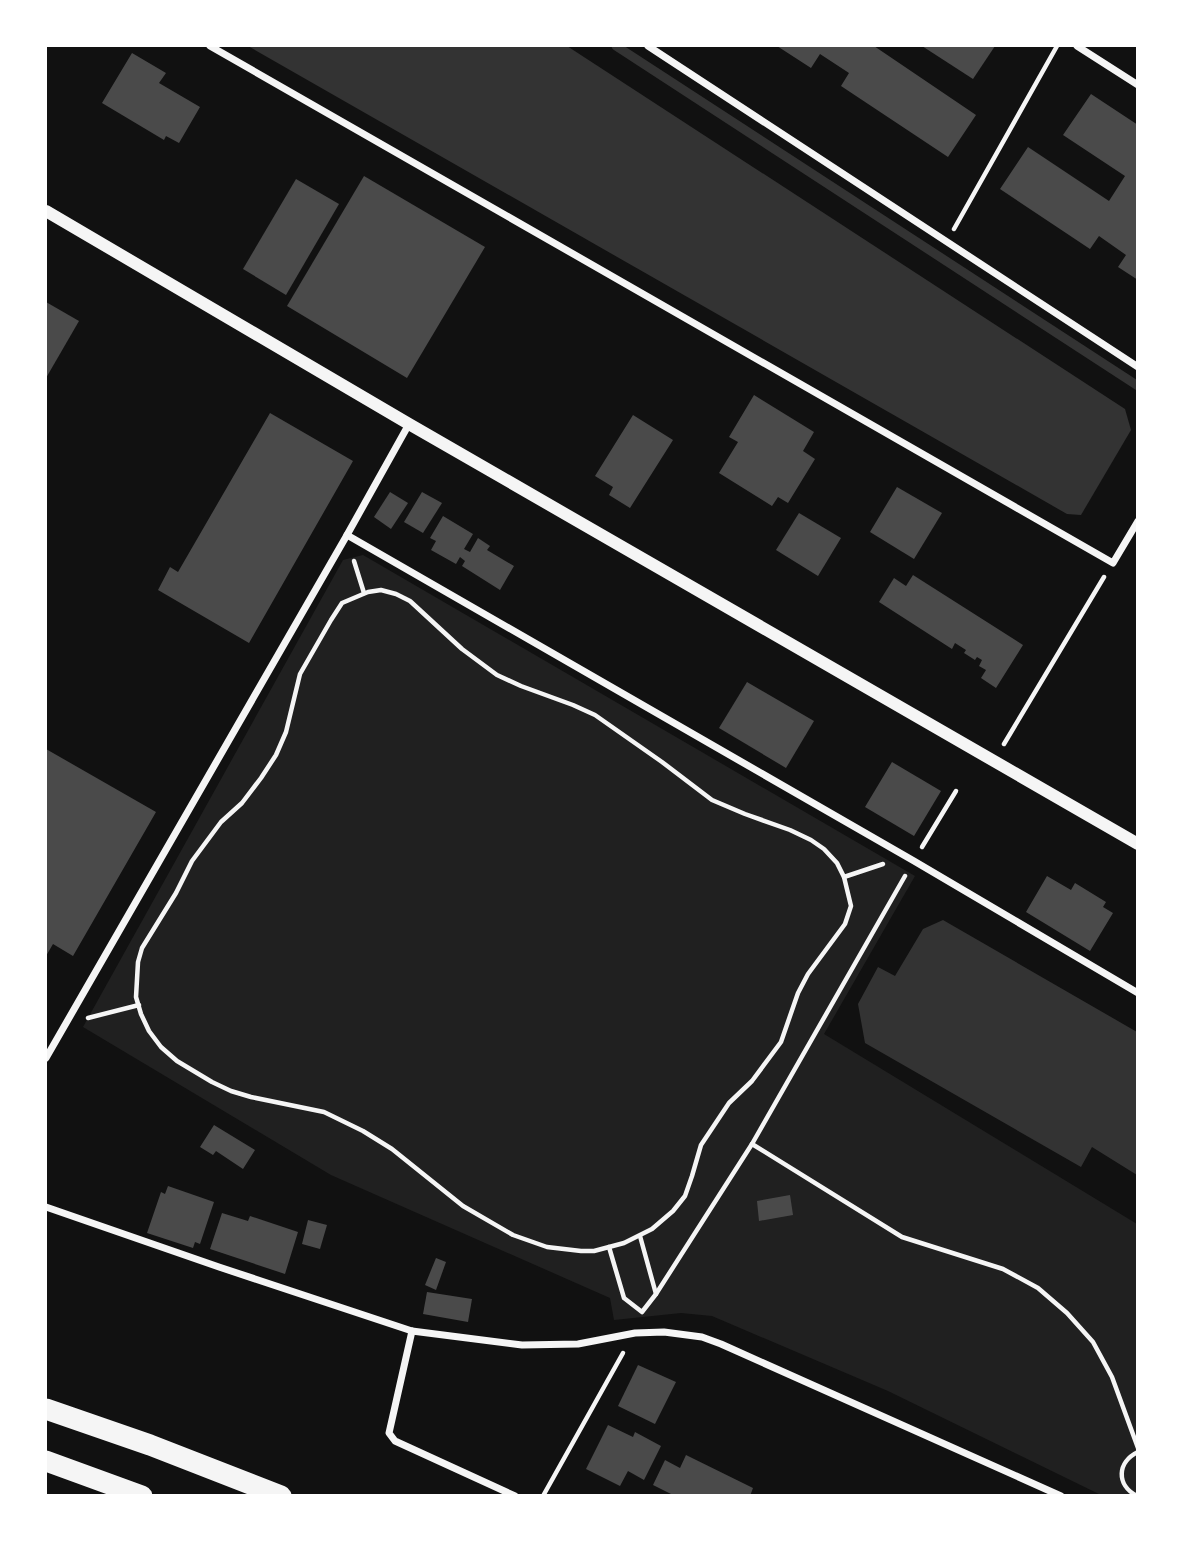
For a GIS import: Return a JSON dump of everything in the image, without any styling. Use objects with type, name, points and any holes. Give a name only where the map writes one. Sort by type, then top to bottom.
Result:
[{"type":"highway","points":[[46,1409],[150,1445],[281,1496]]},
{"type":"highway","points":[[46,1461],[142,1496]]},
{"type":"street","points":[[210,46],[1113,563],[1138,521]]},
{"type":"street","points":[[648,46],[1138,367]]},
{"type":"street","points":[[1077,46],[1138,85]]},
{"type":"street","points":[[46,211],[409,424],[1138,844]]},
{"type":"street","points":[[46,1058],[409,424]]},
{"type":"street","points":[[347,535],[1138,993]]},
{"type":"street","points":[[46,1207],[412,1331],[522,1345],[578,1344],[635,1333],[664,1332],[702,1337],[1061,1496]]},
{"type":"street","points":[[412,1331],[389,1433],[395,1441],[515,1496]]},
{"type":"path","points":[[947,242],[1057,46]]},
{"type":"path","points":[[347,535],[364,593]]},
{"type":"path","points":[[1002,747],[1105,577]]},
{"type":"path","points":[[381,590],[410,601],[462,649],[496,675],[595,715],[712,800],[811,840],[837,863],[844,877],[851,906],[845,924],[808,974],[798,993],[781,1042],[752,1081],[729,1103],[701,1145],[685,1196],[663,1221],[640,1236],[594,1251],[547,1247],[513,1235],[463,1206],[392,1149],[363,1131],[324,1112],[251,1097],[212,1082],[161,1047],[149,1031],[136,997],[138,962],[142,948],[192,861],[221,822],[242,803],[276,755],[289,719],[300,674],[331,620],[342,603],[364,593],[381,590]]},
{"type":"path","points":[[609,1247],[624,1298],[642,1312],[752,1144],[956,791]]},
{"type":"path","points":[[844,877],[891,862],[908,872]]},
{"type":"path","points":[[73,1009],[89,1018],[138,1005]]},
{"type":"path","points":[[752,1144],[902,1237],[1003,1269],[1038,1288],[1067,1313],[1093,1342],[1112,1377],[1138,1450],[1126,1460],[1121,1474],[1126,1487],[1136,1496]]},
{"type":"path","points":[[640,1236],[656,1294]]},
{"type":"path","points":[[543,1496],[635,1333]]},
{"type":"shaded area","points":[[248,46],[567,46],[1125,409],[1131,430],[1081,515],[1067,514]]},
{"type":"shaded area","points":[[363,555],[915,876],[824,1034],[1137,1224],[1137,1495],[1101,1495],[888,1391],[712,1316],[681,1313],[614,1320],[610,1298],[331,1175],[83,1027],[343,560]]},
{"type":"shaded area","points":[[943,920],[1137,1032],[1137,1175],[1092,1147],[1081,1167],[865,1043],[858,1004],[878,967],[895,976],[923,929]]},
{"type":"building","points":[[777,46],[874,46],[976,115],[948,157],[841,86],[849,73],[820,54],[811,68]]},
{"type":"building","points":[[922,46],[995,46],[973,79]]},
{"type":"building","points":[[132,53],[166,73],[159,83],[200,107],[179,143],[166,136],[164,140],[102,103]]},
{"type":"building","points":[[1091,94],[1138,125],[1138,280],[1118,267],[1126,255],[1099,236],[1090,249],[1000,189],[1028,147],[1109,201],[1125,176],[1063,135]]},
{"type":"building","points":[[364,176],[485,247],[407,378],[287,306]]},
{"type":"building","points":[[296,179],[339,204],[286,295],[243,269]]},
{"type":"building","points":[[46,302],[79,321],[46,378]]},
{"type":"building","points":[[754,395],[814,432],[803,451],[815,459],[788,503],[778,497],[772,506],[719,473],[738,442],[729,437]]},
{"type":"building","points":[[270,413],[353,461],[249,643],[158,590],[170,567],[178,572]]},
{"type":"building","points":[[633,415],[673,440],[630,508],[609,495],[613,487],[595,476]]},
{"type":"building","points":[[897,487],[942,513],[914,559],[870,532]]},
{"type":"building","points":[[390,492],[408,503],[391,529],[374,517]]},
{"type":"building","points":[[422,492],[442,503],[423,533],[404,522]]},
{"type":"building","points":[[799,513],[841,538],[818,576],[776,550]]},
{"type":"building","points":[[443,516],[473,534],[464,549],[470,552],[478,538],[490,546],[487,550],[514,566],[500,590],[462,566],[465,561],[460,557],[456,564],[431,550],[436,541],[430,538]]},
{"type":"building","points":[[913,575],[1023,645],[996,688],[981,678],[986,670],[979,666],[982,660],[977,657],[975,660],[955,643],[952,649],[879,602],[894,578],[906,586]]},
{"type":"building","points":[[747,682],[814,721],[786,768],[719,728]]},
{"type":"building","points":[[46,749],[156,812],[73,956],[53,944],[46,956]]},
{"type":"building","points":[[892,762],[941,791],[914,836],[865,807]]},
{"type":"building","points":[[1047,876],[1071,890],[1075,883],[1106,902],[1103,907],[1113,913],[1090,951],[1026,912]]},
{"type":"building","points":[[214,1125],[255,1150],[243,1169],[216,1151],[213,1155],[200,1147]]},
{"type":"building","points":[[168,1186],[214,1202],[200,1244],[195,1242],[193,1248],[147,1233],[161,1192],[165,1194]]},
{"type":"building","points":[[790,1195],[793,1215],[759,1221],[757,1201]]},
{"type":"building","points":[[222,1213],[248,1221],[250,1216],[298,1232],[285,1274],[210,1249]]},
{"type":"building","points":[[308,1220],[327,1225],[320,1249],[302,1244]]},
{"type":"building","points":[[436,1258],[446,1262],[436,1290],[425,1285]]},
{"type":"building","points":[[427,1292],[472,1299],[468,1322],[423,1314]]},
{"type":"building","points":[[638,1365],[676,1382],[655,1424],[618,1406]]},
{"type":"building","points":[[608,1425],[633,1437],[635,1432],[661,1446],[644,1480],[628,1471],[620,1486],[586,1469]]},
{"type":"building","points":[[686,1455],[753,1488],[750,1496],[675,1496],[653,1485],[665,1460],[680,1468]]},
{"type":"waterway","points":[[616,46],[1138,386]]}]
